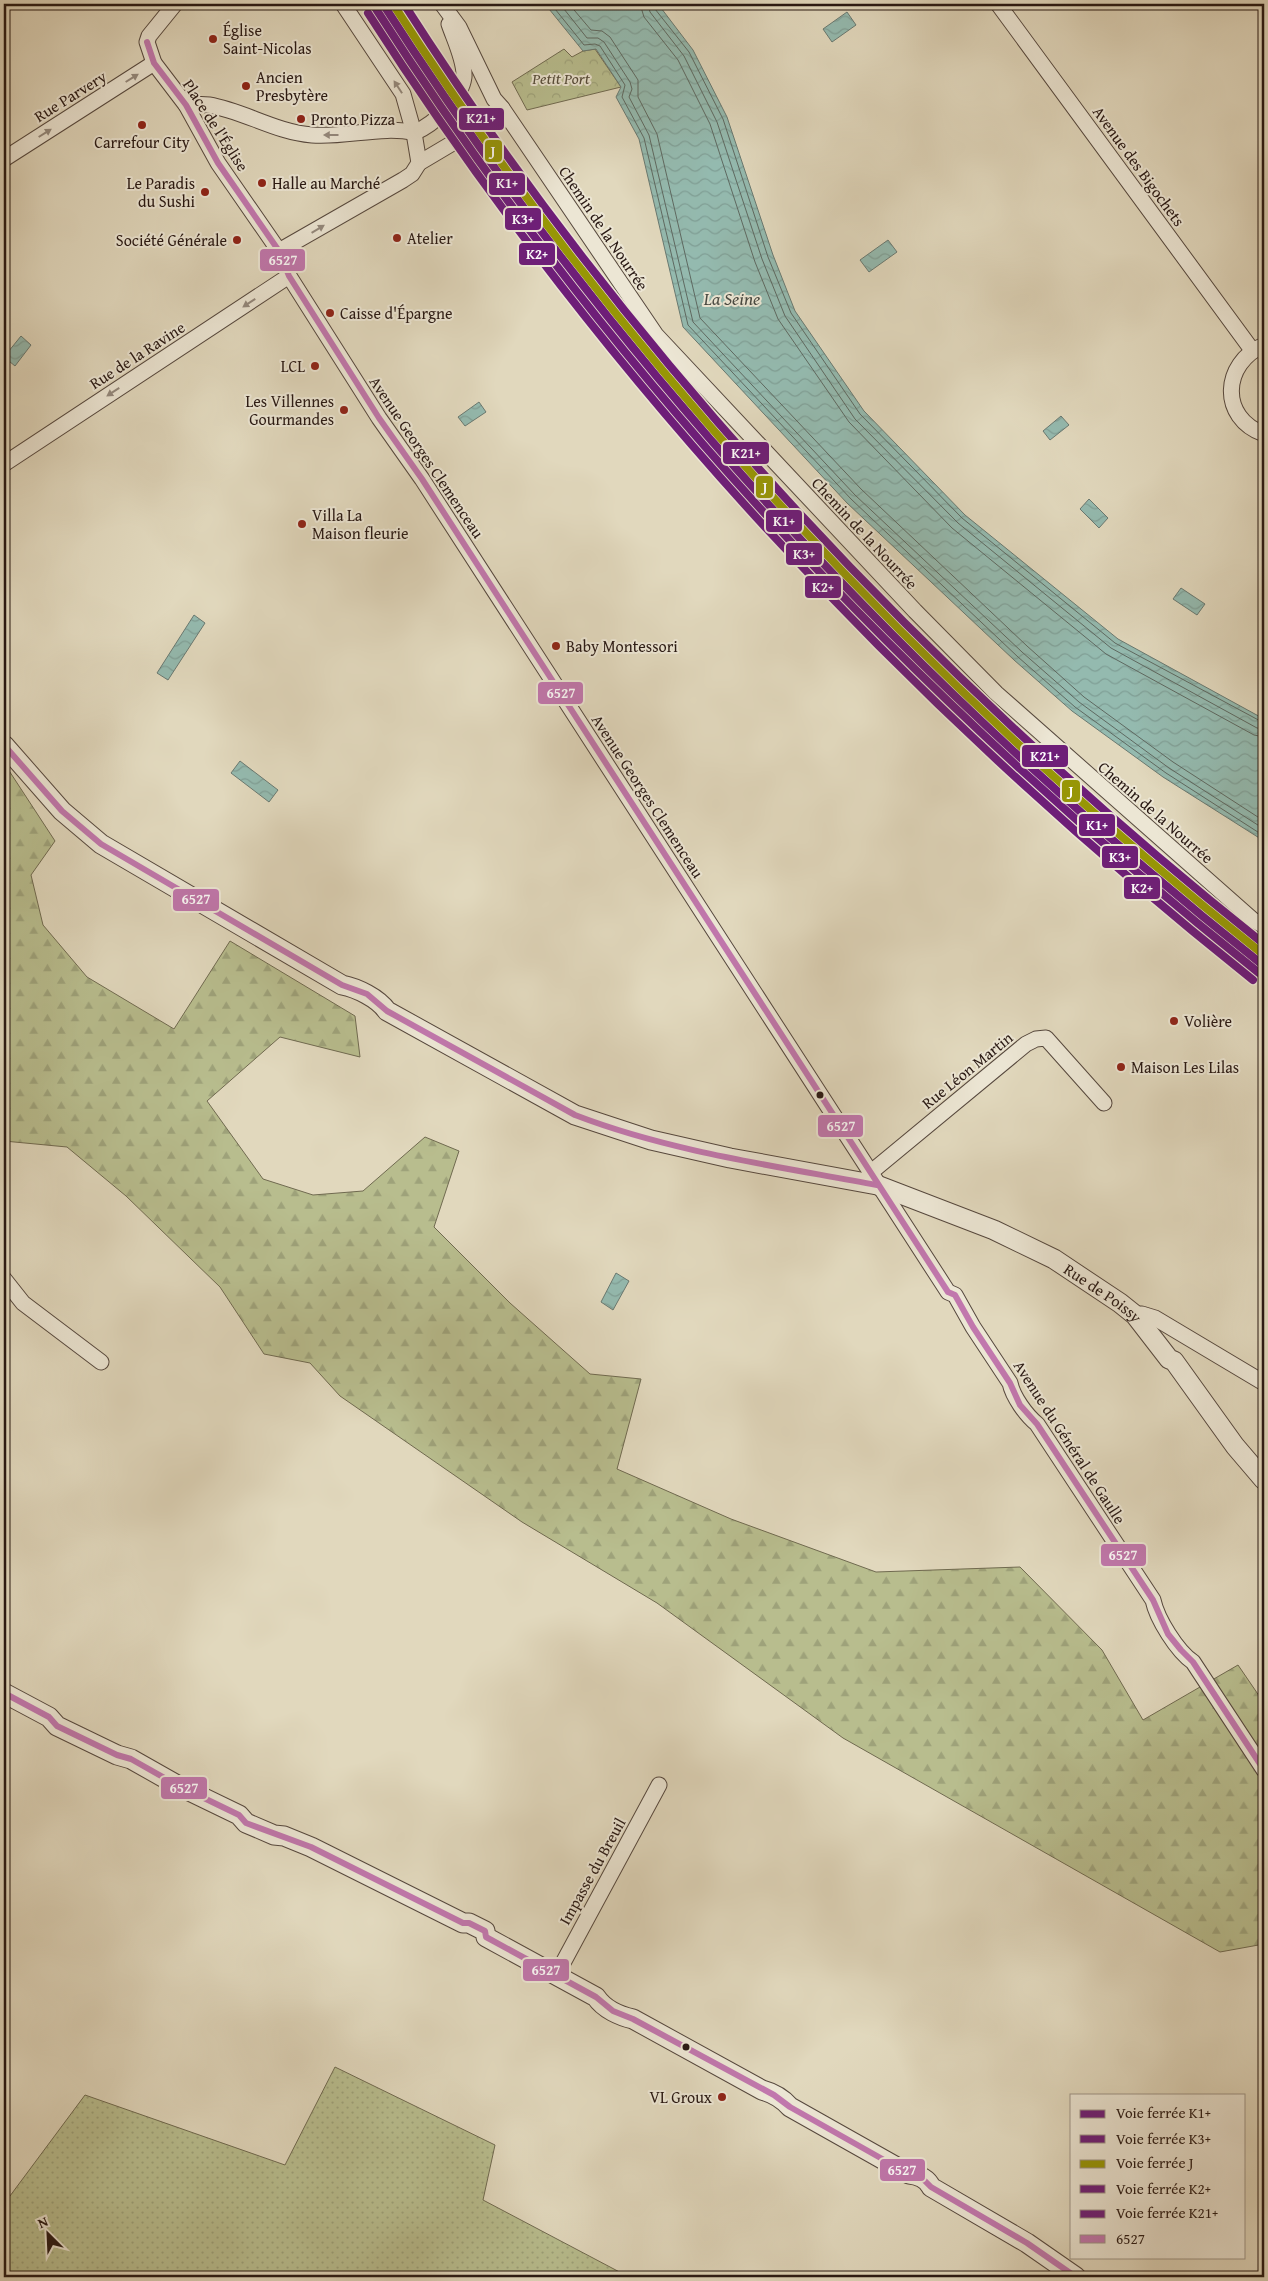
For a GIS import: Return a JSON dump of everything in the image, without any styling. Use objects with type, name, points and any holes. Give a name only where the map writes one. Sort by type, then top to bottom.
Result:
[{"type":"street","name":"Place de l'Église","points":[[175,4],[153,30],[147,42],[154,63],[186,105],[218,163],[279,251],[290,276]]},
{"type":"street","points":[[343,4],[403,94],[414,133],[419,163]]},
{"type":"street","points":[[186,105],[208,105],[276,127],[310,135],[343,135],[401,129],[414,133],[440,117],[461,86],[464,76],[462,63],[442,4]]},
{"type":"street","name":"Chemin de la Nourrée","points":[[442,4],[459,26],[494,99],[502,108],[656,335],[915,611],[996,693],[1175,852],[1254,920],[1264,926]]},
{"type":"street","name":"Avenue des Bigochets","points":[[998,4],[1258,347],[1241,360],[1234,373],[1231,388],[1233,402],[1239,416],[1249,427],[1264,434]]},
{"type":"street","name":"Rue Parvery","points":[[4,159],[154,63]]},
{"type":"street","points":[[485,119],[502,108]]},
{"type":"street","points":[[279,251],[403,180],[412,174],[419,163],[451,144]]},
{"type":"street","name":"Rue de la Ravine","points":[[4,464],[290,276]]},
{"type":"street","name":"Avenue Georges Clemenceau","points":[[290,276],[379,418],[430,491],[873,1179]]},
{"type":"street","name":"Rue de Poissy","points":[[4,745],[62,811],[101,844],[255,936],[342,985],[352,987],[383,1005],[393,1014],[575,1115],[651,1140],[730,1158],[873,1179],[1054,1259],[1094,1284],[1135,1315],[1169,1359],[1174,1361],[1236,1446],[1264,1480]]},
{"type":"street","name":"Rue Léon Martin","points":[[873,1179],[1026,1044],[1036,1039],[1046,1038],[1104,1103]]},
{"type":"street","name":"Avenue du Général de Gaulle","points":[[873,1179],[948,1292],[955,1295],[973,1327],[1010,1383],[1012,1390],[1037,1424],[1153,1600],[1155,1611],[1183,1655],[1193,1662],[1264,1770]]},
{"type":"street","points":[[4,1279],[23,1303],[101,1362]]},
{"type":"street","points":[[1135,1315],[1142,1314],[1156,1318],[1264,1383]]},
{"type":"street","points":[[4,1693],[49,1717],[57,1726],[117,1756],[131,1759],[177,1785],[239,1814],[246,1823],[274,1835],[284,1836],[311,1847],[463,1923],[469,1922],[485,1931],[486,1937],[557,1974],[596,1997],[601,2004],[623,2017],[633,2019],[762,2090],[769,2092],[786,2102],[790,2107],[909,2174],[918,2175],[929,2182],[931,2187],[1027,2243],[1076,2277]]},
{"type":"street","name":"Impasse du Breuil","points":[[557,1974],[659,1785]]},
{"type":"green space","points":[[127,4],[160,4],[158,6],[129,8]]},
{"type":"green space","name":"Petit Port","points":[[564,49],[572,57],[583,51],[595,49],[621,87],[527,110],[512,82]]},
{"type":"green space","points":[[4,763],[55,841],[31,875],[43,925],[87,977],[174,1029],[230,941],[355,1016],[360,1057],[280,1037],[207,1101],[263,1179],[313,1195],[363,1191],[425,1137],[459,1151],[434,1227],[510,1303],[590,1374],[641,1379],[617,1469],[731,1519],[876,1572],[1020,1567],[1102,1650],[1143,1720],[1238,1665],[1264,1703],[1264,1944],[1220,1952],[843,1738],[657,1603],[522,1522],[340,1396],[310,1363],[264,1354],[220,1287],[126,1196],[67,1147],[4,1141]]},
{"type":"green space","points":[[335,2067],[495,2145],[483,2200],[629,2277],[4,2277],[4,2204],[85,2095],[285,2165]]},
{"type":"water","name":"La Seine","points":[[545,4],[658,4],[693,50],[727,117],[773,255],[795,311],[864,411],[965,515],[1118,639],[1264,719],[1264,841],[1163,777],[1072,711],[1014,660],[847,503],[683,327],[639,139],[616,97],[621,87],[596,49],[583,51]]},
{"type":"water","points":[[847,12],[856,25],[832,42],[823,29]]},
{"type":"water","points":[[888,240],[897,252],[869,272],[860,260]]},
{"type":"water","points":[[21,336],[31,345],[15,366],[4,357]]},
{"type":"water","points":[[479,402],[486,412],[465,426],[458,417]]},
{"type":"water","points":[[1061,416],[1069,425],[1050,440],[1043,431]]},
{"type":"water","points":[[1089,499],[1108,518],[1099,528],[1080,509]]},
{"type":"water","points":[[1181,588],[1205,604],[1197,615],[1173,599]]},
{"type":"water","points":[[194,615],[205,623],[168,680],[157,673]]},
{"type":"water","points":[[240,761],[278,790],[269,802],[231,773]]},
{"type":"water","points":[[616,1273],[629,1281],[613,1310],[601,1302]]},
{"type":"tunnel","points":[[451,144],[485,119]]},
{"type":"rail line","name":"K1+","points":[[383,4],[475,140],[572,272],[675,399],[784,521],[897,639],[1015,752],[1137,861],[1264,966]]},
{"type":"rail line","name":"J","points":[[393,4],[484,138],[580,268],[682,394],[790,515],[902,632],[1018,744],[1139,852],[1264,955]]},
{"type":"rail line","name":"K21+","points":[[404,4],[493,137],[589,265],[689,389],[795,509],[906,624],[1021,735],[1141,842],[1264,944]]},
{"type":"rail line","name":"K3+","points":[[376,9],[468,145],[566,277],[669,404],[777,527],[891,645],[1009,759],[1132,868],[1259,973]]},
{"type":"rail line","name":"K2+","points":[[368,13],[460,150],[558,282],[662,410],[771,533],[885,651],[1003,765],[1126,875],[1253,980]]},
{"type":"transit line","name":"6527","points":[[147,42],[154,63],[186,105],[218,163],[279,251],[289,276],[379,418],[422,479],[948,1292],[955,1295],[973,1327],[1010,1383],[1020,1405],[1037,1424],[1153,1600],[1168,1634],[1193,1662],[1264,1770]]},
{"type":"transit line","name":"6527","points":[[4,745],[62,811],[101,844],[342,985],[367,994],[387,1011],[575,1115],[648,1139],[724,1157],[877,1185]]},
{"type":"transit line","name":"6527","points":[[4,1693],[49,1717],[57,1726],[117,1755],[131,1759],[177,1785],[239,1815],[246,1823],[311,1847],[463,1923],[469,1923],[485,1931],[486,1937],[596,1997],[613,2011],[633,2019],[774,2095],[790,2107],[909,2174],[922,2178],[931,2187],[1027,2243],[1076,2277]]},
{"type":"place","name":"Église Saint-Nicolas","points":[[213,39]]},
{"type":"place","name":"Ancien Presbytère","points":[[246,86]]},
{"type":"place","name":"Pronto Pizza","points":[[301,119]]},
{"type":"place","name":"Carrefour City","points":[[142,125]]},
{"type":"place","name":"Halle au Marché","points":[[262,183]]},
{"type":"place","name":"Le Paradis du Sushi","points":[[205,192]]},
{"type":"place","name":"Atelier","points":[[397,238]]},
{"type":"place","name":"Société Générale","points":[[237,240]]},
{"type":"place","name":"Caisse d'Épargne","points":[[330,313]]},
{"type":"place","name":"LCL","points":[[315,366]]},
{"type":"place","name":"Les Villennes Gourmandes","points":[[344,410]]},
{"type":"place","name":"Villa La Maison fleurie","points":[[302,524]]},
{"type":"place","name":"Baby Montessori","points":[[556,646]]},
{"type":"place","name":"Volière","points":[[1174,1021]]},
{"type":"place","name":"Maison Les Lilas","points":[[1121,1067]]},
{"type":"place","name":"VL Groux","points":[[722,2097]]}]
